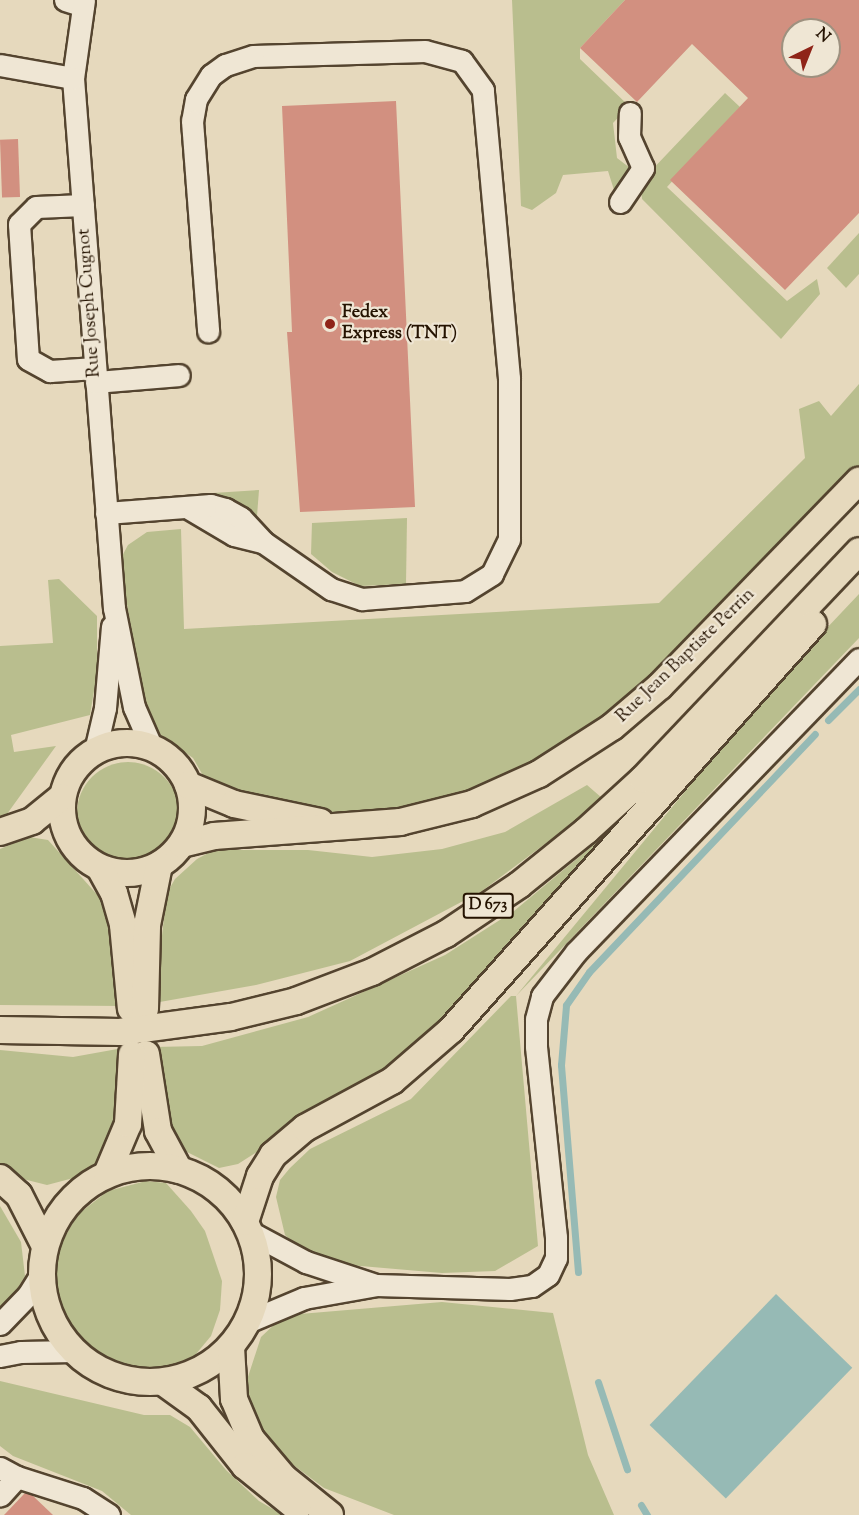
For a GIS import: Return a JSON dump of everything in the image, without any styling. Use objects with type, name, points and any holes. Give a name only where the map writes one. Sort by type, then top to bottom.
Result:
[{"type":"main road","name":"Rue Jean Baptiste Perrin","points":[[182,844],[214,836],[400,822],[472,804],[539,774],[587,745],[635,709],[686,661],[859,481]]},
{"type":"main road","name":"D 673","points":[[0,1030],[120,1032],[231,1017],[296,1001],[372,972],[446,934],[519,885],[602,816],[859,551]]},
{"type":"main road","points":[[247,1227],[260,1176],[273,1155],[305,1128],[392,1081],[451,1030],[859,573]]},
{"type":"main road","points":[[100,868],[119,873],[139,872],[159,866],[182,844],[190,825],[192,805],[188,785],[168,757],[152,748],[134,743],[114,744],[95,751],[80,763],[63,797],[62,814],[74,846],[100,868],[114,893],[123,925],[138,1009],[147,925],[159,866]]},
{"type":"main road","name":"Rue Jean Baptiste Perrin","points":[[188,785],[234,804],[347,827]]},
{"type":"main road","points":[[0,832],[32,820],[63,797]]},
{"type":"main road","points":[[107,1174],[128,1124],[139,1054],[158,1131],[179,1170]]},
{"type":"main road","points":[[143,1166],[179,1170],[218,1189],[247,1227],[258,1277],[248,1322],[231,1347],[200,1371],[163,1382],[115,1377],[74,1351],[50,1316],[41,1274],[45,1246],[68,1203],[107,1174],[143,1166]]},
{"type":"main road","points":[[0,1178],[19,1195],[45,1246]]},
{"type":"main road","points":[[231,1347],[234,1399],[251,1438],[284,1478],[330,1515]]},
{"type":"main road","points":[[163,1382],[199,1408],[262,1482],[282,1499],[312,1515]]},
{"type":"street","name":"Rue Joseph Cugnot","points":[[78,2],[73,78],[114,608],[134,706],[152,748]]},
{"type":"street","points":[[106,513],[190,509],[211,505],[225,509],[241,518],[263,542],[331,589],[362,599],[465,591],[481,584],[501,561],[509,539],[509,378],[483,90],[462,61],[426,51],[253,57],[225,65],[211,75],[196,99],[192,122],[208,331]]},
{"type":"street","points":[[0,65],[73,78]]},
{"type":"street","points":[[620,202],[643,168],[630,137],[630,114]]},
{"type":"street","points":[[83,205],[36,207],[19,224],[27,359],[50,371],[96,375],[179,375]]},
{"type":"street","name":"Rue Joseph Cugnot","points":[[95,751],[105,708],[114,608]]},
{"type":"street","points":[[248,1322],[304,1298],[376,1285],[510,1289],[532,1286],[548,1275],[556,1258],[556,1237],[536,1046],[536,1019],[542,996],[576,952],[859,658]]},
{"type":"street","points":[[247,1227],[306,1262],[376,1285]]},
{"type":"street","points":[[0,1324],[28,1295],[41,1274]]},
{"type":"street","points":[[0,1356],[21,1352],[74,1351]]},
{"type":"street","points":[[0,1496],[9,1472],[83,1498],[110,1515]]},
{"type":"green space","points":[[512,0],[625,0],[580,48],[580,59],[629,106],[613,123],[617,158],[630,168],[622,186],[614,190],[608,171],[563,175],[556,193],[532,210],[521,206]]},
{"type":"green space","points":[[725,93],[740,107],[667,187],[787,301],[817,279],[820,294],[781,339],[642,199],[641,188],[648,174]]},
{"type":"green space","points":[[859,233],[859,274],[846,288],[827,268]]},
{"type":"green space","points":[[859,384],[859,467],[653,680],[602,721],[534,766],[445,805],[377,814],[314,814],[269,804],[205,779],[193,758],[159,734],[149,719],[142,699],[120,560],[128,545],[147,532],[181,529],[184,629],[659,603],[805,458],[799,409],[819,401],[831,416]]},
{"type":"green space","points":[[259,490],[257,516],[213,493]]},
{"type":"green space","points":[[407,518],[406,584],[360,586],[332,572],[311,554],[312,523]]},
{"type":"green space","points":[[59,579],[97,616],[97,673],[90,715],[11,735],[14,752],[56,746],[7,814],[0,818],[0,646],[53,643],[48,580]]},
{"type":"green space","points":[[859,594],[859,638],[516,996],[773,685]]},
{"type":"green space","points":[[128,762],[147,766],[164,777],[175,794],[179,813],[175,832],[164,849],[147,860],[128,864],[109,860],[92,849],[81,832],[77,813],[81,794],[92,777],[109,766]]},
{"type":"green space","points":[[587,785],[602,798],[482,891],[350,961],[256,985],[154,1003],[167,893],[175,879],[197,859],[214,850],[308,850],[372,857],[442,849],[505,832]]},
{"type":"green space","points":[[620,823],[413,1053],[238,1164],[219,1168],[179,1148],[166,1126],[154,1047],[202,1046],[308,1017],[445,955],[514,911]]},
{"type":"green space","points":[[29,837],[48,840],[111,910],[122,1006],[0,1005],[0,849]]},
{"type":"green space","points":[[511,996],[516,996],[538,1246],[495,1271],[442,1273],[349,1265],[300,1249],[285,1235],[276,1197],[280,1180],[290,1168],[310,1149],[411,1099]]},
{"type":"green space","points":[[123,1048],[112,1149],[81,1176],[47,1185],[19,1178],[0,1165],[0,1050],[73,1057]]},
{"type":"green space","points":[[146,1181],[166,1183],[191,1211],[205,1231],[222,1281],[220,1310],[211,1336],[191,1360],[172,1370],[143,1372],[116,1366],[91,1352],[72,1331],[59,1306],[55,1278],[58,1250],[77,1215],[108,1191]]},
{"type":"green space","points":[[0,1206],[21,1242],[25,1276],[11,1299],[0,1308]]},
{"type":"green space","points":[[442,1302],[553,1313],[588,1455],[614,1515],[394,1515],[324,1488],[276,1452],[256,1423],[245,1386],[261,1337],[277,1322],[300,1314]]},
{"type":"green space","points":[[0,1381],[144,1415],[170,1415],[190,1427],[226,1470],[259,1501],[283,1515],[131,1515],[102,1491],[13,1456],[0,1446]]},
{"type":"water","points":[[776,1294],[852,1368],[726,1499],[650,1425]]},
{"type":"building","points":[[625,0],[859,0],[859,213],[785,290],[670,180],[748,98],[692,44],[637,102],[580,48]]},
{"type":"building","points":[[396,101],[415,507],[300,512],[287,332],[292,332],[282,106]]},
{"type":"building","points":[[18,139],[20,197],[2,198],[0,140]]},
{"type":"building","points":[[25,1493],[32,1495],[53,1515],[4,1515]]},
{"type":"waterway","points":[[828,720],[859,689]]},
{"type":"waterway","points":[[578,1272],[561,1065],[566,1005],[589,972],[815,734]]},
{"type":"waterway","points":[[598,1382],[627,1469]]},
{"type":"waterway","points":[[641,1505],[647,1515]]},
{"type":"place","name":"Fedex Express (TNT)","points":[[330,324]]}]
